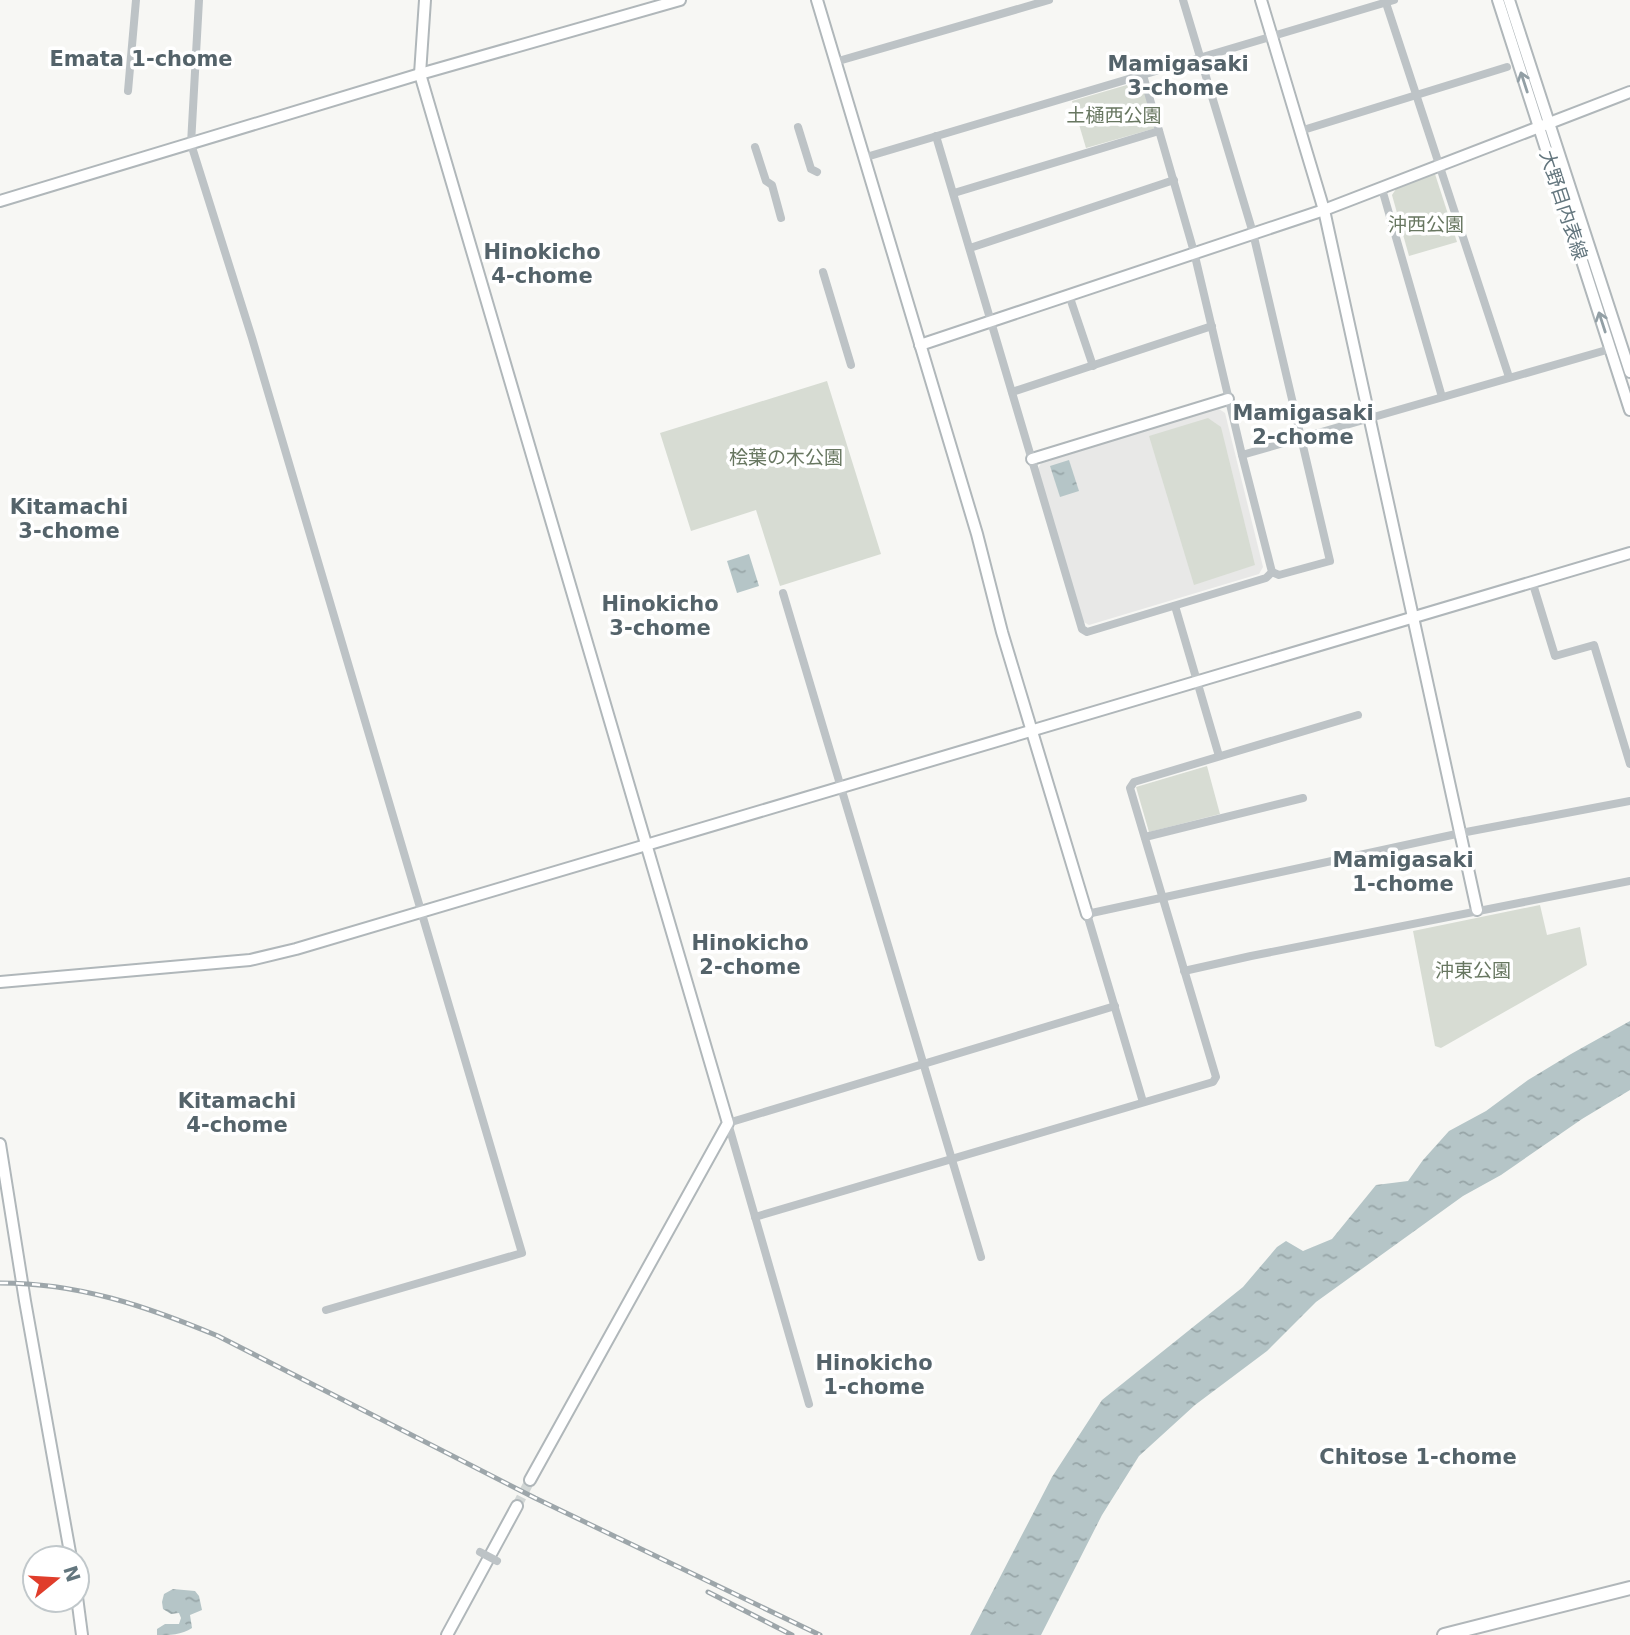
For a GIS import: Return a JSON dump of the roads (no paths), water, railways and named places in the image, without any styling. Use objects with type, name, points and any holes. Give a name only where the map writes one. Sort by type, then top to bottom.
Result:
[{"type":"main road","points":[[1444,1635],[1630,1588]]},
{"type":"street","points":[[128,91],[136,0]]},
{"type":"street","points":[[199,0],[191,144],[233,273],[522,1252],[326,1310]]},
{"type":"street","points":[[425,0],[420,74],[809,1404]]},
{"type":"street","points":[[0,201],[420,74],[680,0]]},
{"type":"street","points":[[817,0],[1143,1102]]},
{"type":"street","points":[[835,62],[1049,0]]},
{"type":"street","points":[[1183,0],[1253,233],[1330,561],[1279,575],[1272,572]]},
{"type":"street","points":[[1261,0],[1324,210],[1477,910]]},
{"type":"street","name":"大野目内表線","points":[[1498,0],[1630,372]]},
{"type":"street","name":"大野目内表線","points":[[1509,0],[1544,124]]},
{"type":"street","points":[[863,158],[1388,1],[1415,96],[1509,376]]},
{"type":"street","points":[[1300,131],[1507,67]]},
{"type":"street","points":[[1143,75],[1194,252],[1272,572]]},
{"type":"street","points":[[920,345],[1324,210],[1630,92]]},
{"type":"street","points":[[798,127],[811,169],[817,172]]},
{"type":"street","points":[[954,193],[1159,131]]},
{"type":"street","points":[[936,136],[1082,629],[1087,632],[1175,606],[1266,578],[1272,572]]},
{"type":"street","points":[[755,147],[766,181],[772,185],[781,218]]},
{"type":"street","points":[[970,248],[1174,180]]},
{"type":"street","points":[[1382,189],[1442,397]]},
{"type":"street","points":[[823,272],[851,365]]},
{"type":"street","points":[[1069,295],[1093,366]]},
{"type":"street","points":[[1012,392],[1212,326]]},
{"type":"street","points":[[1242,455],[1620,344]]},
{"type":"street","name":"大野目内表線","points":[[1620,344],[1630,410]]},
{"type":"street","points":[[1032,459],[1228,400]]},
{"type":"street","points":[[0,982],[250,960],[296,949],[1630,553]]},
{"type":"street","points":[[1532,581],[1555,656],[1594,645],[1630,764]]},
{"type":"street","points":[[783,593],[981,1257]]},
{"type":"street","points":[[1175,606],[1219,756]]},
{"type":"street","points":[[755,1217],[1213,1082],[1216,1077],[1130,788],[1134,782],[1358,715]]},
{"type":"street","points":[[1145,837],[1303,798]]},
{"type":"street","points":[[1087,914],[1461,833],[1630,801]]},
{"type":"street","points":[[1184,971],[1630,881]]},
{"type":"street","points":[[530,1480],[728,1123],[1115,1006]]},
{"type":"street","points":[[0,1143],[68,1544]]},
{"type":"street","points":[[447,1635],[517,1506]]},
{"type":"street","points":[[481,1552],[497,1561]]},
{"type":"street","points":[[79,1614],[82,1635]]},
{"type":"water","points":[[1069,460],[1079,491],[1060,497],[1050,466]]},
{"type":"water","points":[[749,554],[759,586],[737,593],[727,561]]},
{"type":"water","points":[[1630,1021],[1630,1090],[1582,1119],[1501,1175],[1463,1196],[1316,1302],[1267,1351],[1195,1405],[1139,1456],[1102,1515],[1041,1635],[970,1635],[1052,1477],[1102,1400],[1243,1287],[1277,1247],[1286,1241],[1303,1251],[1332,1239],[1376,1185],[1408,1181],[1449,1131],[1486,1111],[1528,1080]]},
{"type":"water","points":[[173,1589],[195,1591],[202,1610],[190,1615],[192,1628],[175,1634],[157,1635],[157,1629],[165,1624],[179,1624],[179,1613],[171,1614],[163,1609],[164,1594]]},
{"type":"tunnel","points":[[517,1506],[530,1480]]},
{"type":"railway","points":[[0,1283],[57,1287],[112,1298],[218,1336],[535,1498],[820,1635]]},
{"type":"railway","points":[[708,1592],[792,1635]]},
{"type":"district","name":"Emata 1-chome","points":[[141,59]]},
{"type":"district","name":"Mamigasaki 3-chome","points":[[1178,76]]},
{"type":"district","name":"Hinokicho 4-chome","points":[[542,264]]},
{"type":"district","name":"Mamigasaki 2-chome","points":[[1303,425]]},
{"type":"district","name":"Kitamachi 3-chome","points":[[69,519]]},
{"type":"district","name":"Hinokicho 3-chome","points":[[660,616]]},
{"type":"district","name":"Mamigasaki 1-chome","points":[[1403,872]]},
{"type":"district","name":"Hinokicho 2-chome","points":[[750,955]]},
{"type":"district","name":"Kitamachi 4-chome","points":[[237,1113]]},
{"type":"district","name":"Hinokicho 1-chome","points":[[874,1375]]},
{"type":"district","name":"Chitose 1-chome","points":[[1418,1457]]},
{"type":"park label","name":"土樋西公園","points":[[1114,115]]},
{"type":"park label","name":"沖西公園","points":[[1426,224]]},
{"type":"park label","name":"桧葉の木公園","points":[[786,457]]},
{"type":"park label","name":"沖東公園","points":[[1473,970]]}]
